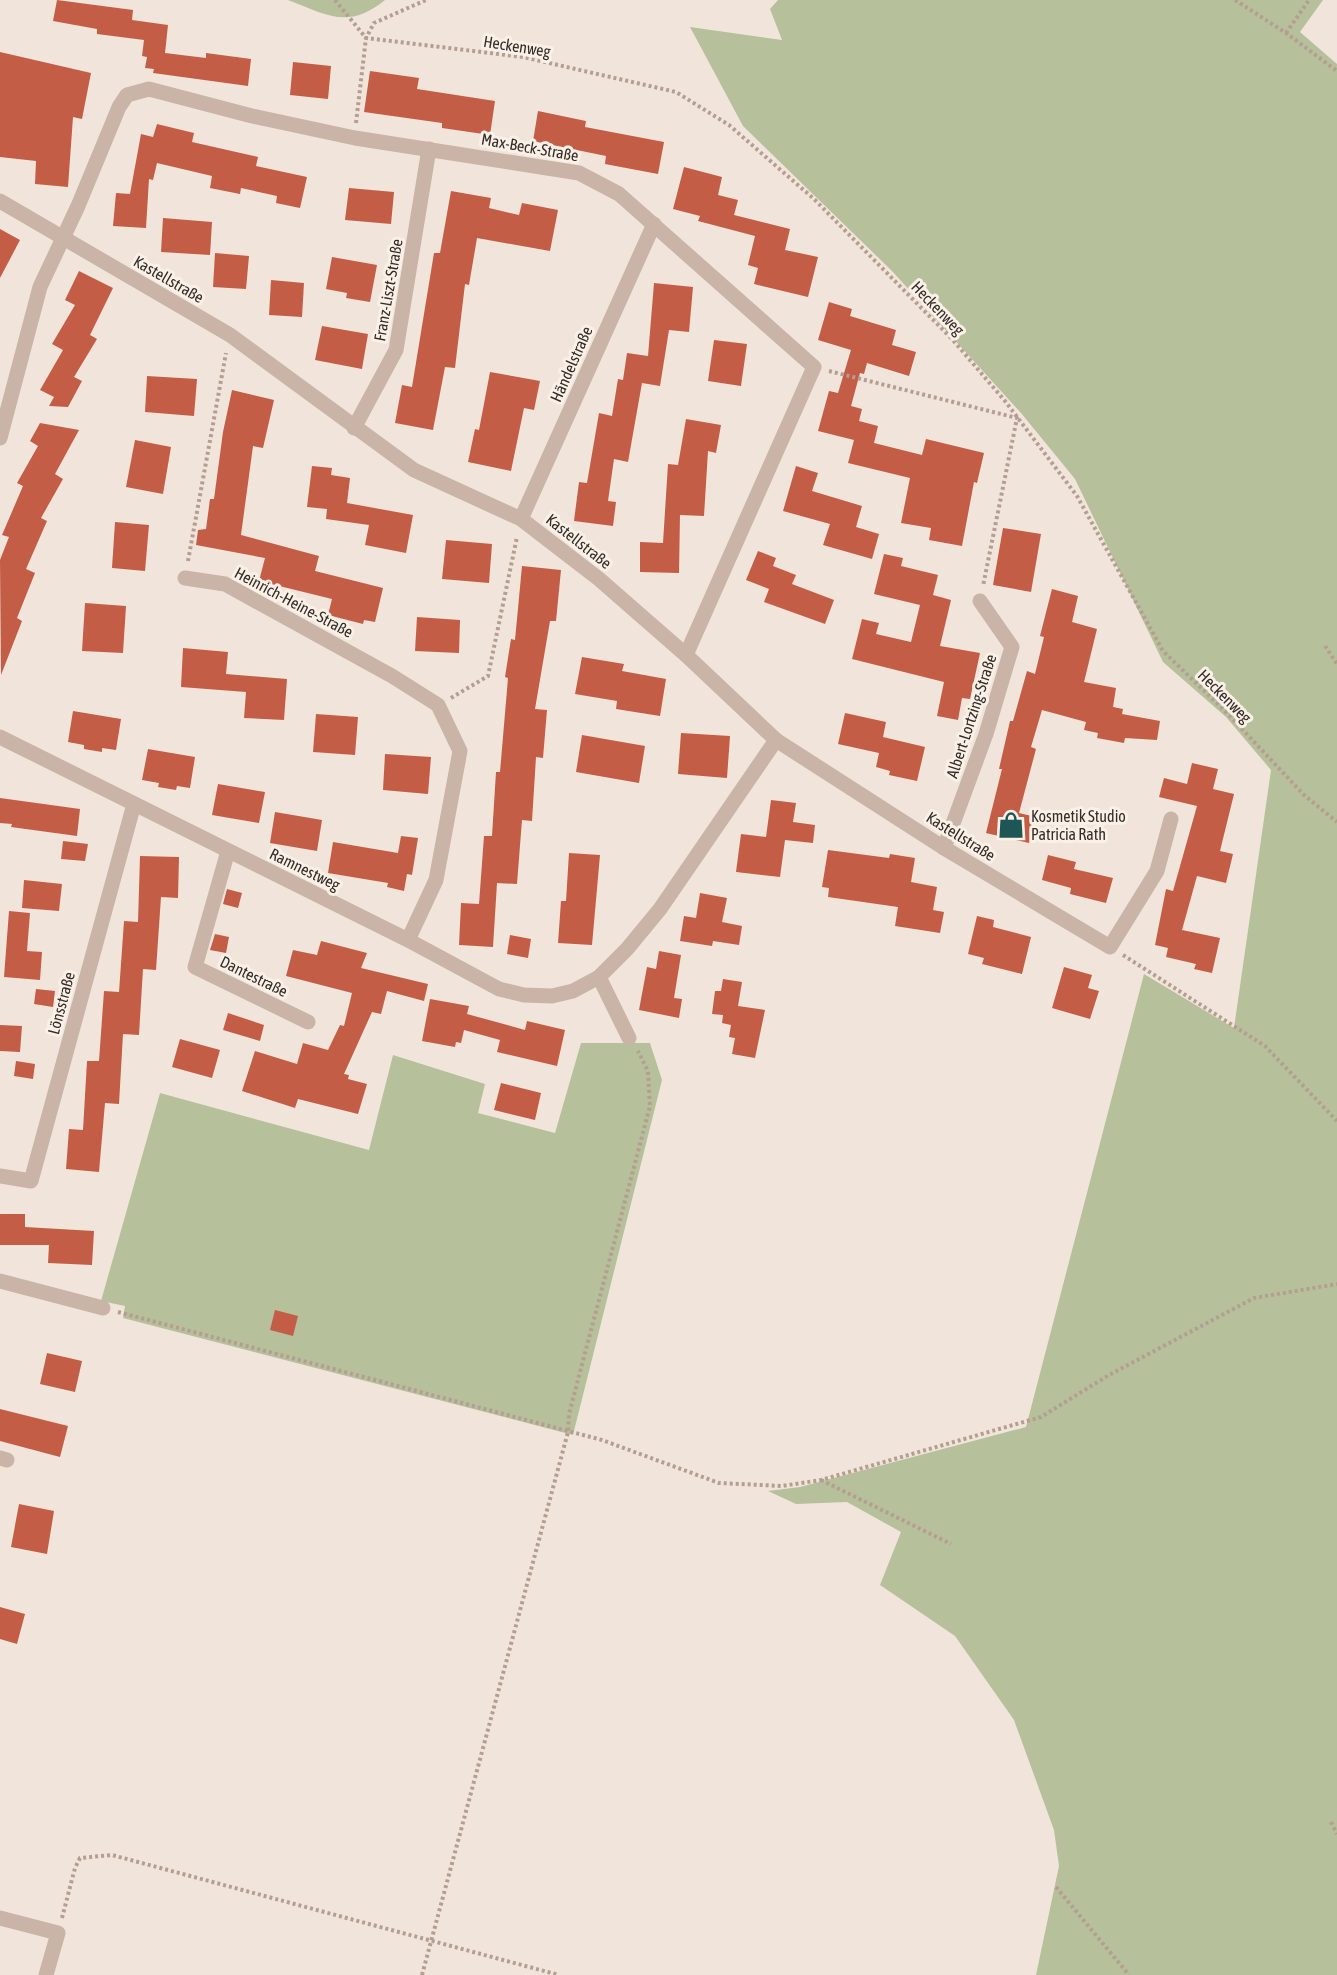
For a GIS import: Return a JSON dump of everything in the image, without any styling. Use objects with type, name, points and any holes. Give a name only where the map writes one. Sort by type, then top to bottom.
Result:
[{"type":"street","name":"Max-Beck-Straße","points":[[63,239],[119,107],[127,95],[149,89],[252,116],[355,138],[579,172],[619,194],[814,367]]},
{"type":"street","name":"Franz-Liszt-Straße","points":[[354,428],[396,350],[429,149]]},
{"type":"street","name":"Kastellstraße","points":[[0,201],[230,335],[414,470],[521,519],[599,579],[776,740],[944,848],[1110,947]]},
{"type":"street","name":"Händelstraße","points":[[521,519],[654,224]]},
{"type":"street","points":[[0,438],[40,287],[63,239]]},
{"type":"street","points":[[686,656],[814,367]]},
{"type":"street","name":"Heinrich-Heine-Straße","points":[[185,578],[225,584],[392,676],[438,705]]},
{"type":"street","name":"Albert-Lortzing-Straße","points":[[944,848],[986,734],[1012,647],[980,601]]},
{"type":"street","points":[[408,940],[436,880],[460,751],[438,705]]},
{"type":"street","name":"Ramnestweg","points":[[0,737],[408,940],[499,989],[524,995],[552,996],[573,991],[599,977],[627,949],[660,909],[776,740]]},
{"type":"street","name":"Lönsstraße","points":[[0,1176],[31,1181],[134,804]]},
{"type":"street","points":[[1110,947],[1157,871],[1171,819]]},
{"type":"street","name":"Dantestraße","points":[[228,851],[195,967],[308,1022]]},
{"type":"street","points":[[599,977],[629,1038]]},
{"type":"street","points":[[0,1281],[103,1308]]},
{"type":"street","points":[[0,1918],[58,1933],[46,1975]]},
{"type":"path","points":[[335,0],[366,38]]},
{"type":"path","points":[[355,138],[366,38],[374,23],[426,0]]},
{"type":"path","points":[[1235,0],[1286,33],[1337,71]]},
{"type":"path","points":[[1286,33],[1309,0]]},
{"type":"path","name":"Heckenweg","points":[[366,38],[523,57],[676,92],[729,125],[814,199],[952,339],[1077,496],[1163,651],[1226,712],[1304,795],[1337,822]]},
{"type":"path","points":[[185,578],[230,335]]},
{"type":"path","points":[[814,367],[1017,418],[980,601]]},
{"type":"path","points":[[438,705],[488,676],[521,519]]},
{"type":"path","points":[[1325,646],[1337,664]]},
{"type":"path","points":[[1110,947],[1265,1046],[1337,1122]]},
{"type":"path","points":[[422,1975],[568,1432],[581,1369],[650,1106],[648,1071],[629,1038]]},
{"type":"path","points":[[103,1308],[602,1440],[719,1484],[782,1486],[821,1480],[1041,1417],[1109,1375],[1254,1298],[1337,1284]]},
{"type":"path","points":[[821,1480],[951,1544]]},
{"type":"path","points":[[1331,1822],[1337,1833]]},
{"type":"path","points":[[58,1933],[75,1868],[81,1858],[112,1855],[559,1975]]},
{"type":"path","points":[[1056,1887],[1129,1975]]},
{"type":"green space","points":[[288,0],[385,0],[360,15],[337,17],[314,11]]},
{"type":"green space","points":[[778,0],[1323,0],[1300,32],[1337,64],[1337,1975],[1036,1975],[1059,1866],[1054,1830],[1014,1720],[955,1636],[880,1585],[901,1532],[847,1502],[796,1504],[768,1491],[800,1487],[1026,1427],[1144,974],[1234,1028],[1271,770],[1226,717],[1163,662],[1075,479],[1021,413],[892,271],[743,126],[690,27],[782,40],[770,9]]},
{"type":"green space","points":[[581,1043],[650,1043],[662,1080],[573,1435],[123,1318],[125,1306],[101,1301],[160,1093],[369,1150],[393,1055],[485,1084],[478,1113],[555,1133]]},
{"type":"building","points":[[57,0],[133,10],[132,20],[168,25],[165,53],[206,58],[206,53],[251,59],[248,86],[153,73],[154,69],[145,68],[147,57],[142,56],[144,40],[97,34],[97,29],[53,21]]},
{"type":"building","points":[[0,52],[91,73],[82,119],[73,117],[68,187],[35,184],[36,161],[0,157]]},
{"type":"building","points":[[293,62],[331,66],[328,99],[290,95]]},
{"type":"building","points":[[370,71],[419,78],[417,89],[495,101],[490,135],[442,128],[442,123],[364,112]]},
{"type":"building","points":[[538,111],[586,121],[585,127],[664,142],[658,174],[605,164],[606,156],[533,141]]},
{"type":"building","points":[[157,124],[194,133],[192,142],[258,157],[256,166],[307,177],[300,208],[276,203],[277,196],[241,188],[240,194],[210,188],[212,176],[157,163],[153,180],[149,179],[146,228],[113,226],[116,193],[130,194],[141,134],[153,137]]},
{"type":"building","points":[[684,167],[722,177],[718,195],[738,200],[734,215],[790,229],[785,250],[818,257],[808,297],[754,284],[758,268],[748,265],[755,236],[698,221],[700,216],[673,209]]},
{"type":"building","points":[[349,188],[394,192],[391,224],[345,220]]},
{"type":"building","points":[[451,191],[491,198],[489,208],[519,215],[522,203],[558,210],[550,251],[477,238],[469,285],[465,284],[455,368],[445,367],[433,430],[395,423],[402,385],[412,387],[434,253],[440,253]]},
{"type":"building","points":[[163,218],[212,222],[210,255],[161,252]]},
{"type":"building","points":[[0,229],[20,240],[0,278]]},
{"type":"building","points":[[215,253],[249,256],[246,289],[213,287]]},
{"type":"building","points":[[332,257],[377,265],[370,302],[346,298],[347,293],[326,289]]},
{"type":"building","points":[[79,271],[113,288],[90,335],[97,339],[74,377],[82,381],[68,407],[49,406],[54,397],[40,390],[63,350],[52,344],[75,305],[65,300]]},
{"type":"building","points":[[271,280],[304,283],[302,317],[269,315]]},
{"type":"building","points":[[654,283],[693,287],[689,332],[669,330],[660,386],[642,383],[628,462],[614,459],[608,501],[616,502],[613,526],[574,521],[579,482],[587,483],[599,413],[612,416],[618,379],[623,380],[627,353],[648,356]]},
{"type":"building","points":[[829,302],[852,309],[850,316],[896,330],[892,345],[916,352],[909,376],[867,363],[864,374],[860,373],[851,406],[862,409],[859,421],[878,426],[874,443],[922,455],[926,439],[984,453],[977,483],[974,482],[962,546],[929,540],[931,528],[901,523],[910,478],[848,463],[854,440],[818,431],[829,391],[838,393],[851,350],[818,340]]},
{"type":"building","points":[[322,326],[368,334],[362,369],[315,360]]},
{"type":"building","points":[[714,340],[747,344],[741,386],[708,381]]},
{"type":"building","points":[[490,372],[540,381],[534,410],[524,408],[511,471],[468,462],[475,429],[479,430]]},
{"type":"building","points":[[147,376],[197,379],[194,416],[145,412]]},
{"type":"building","points":[[232,390],[274,400],[263,448],[253,446],[241,535],[319,556],[315,571],[383,588],[375,622],[364,620],[363,624],[328,615],[332,599],[259,581],[265,558],[196,545],[198,530],[206,529],[210,499],[214,499],[223,432]]},
{"type":"building","points":[[686,419],[721,425],[716,453],[708,451],[704,516],[680,515],[679,573],[640,572],[640,542],[663,543],[668,464],[678,465]]},
{"type":"building","points":[[40,423],[79,430],[55,474],[63,479],[41,518],[47,521],[26,569],[35,573],[17,618],[22,621],[1,675],[0,560],[9,537],[2,535],[23,486],[17,483],[38,446],[30,441]]},
{"type":"building","points":[[135,440],[171,447],[163,494],[126,487]]},
{"type":"building","points":[[312,466],[332,468],[331,475],[350,478],[347,503],[413,515],[406,553],[365,545],[369,525],[326,519],[327,509],[307,507]]},
{"type":"building","points":[[796,466],[818,473],[812,491],[862,506],[856,527],[879,534],[872,559],[823,545],[830,524],[783,511]]},
{"type":"building","points":[[115,522],[149,525],[145,571],[112,568]]},
{"type":"building","points":[[1003,528],[1041,534],[1031,592],[993,585]]},
{"type":"building","points":[[446,540],[492,544],[489,583],[442,579]]},
{"type":"building","points":[[758,551],[776,558],[773,566],[796,575],[792,584],[834,600],[825,624],[764,602],[769,589],[746,580]]},
{"type":"building","points":[[884,554],[903,558],[901,566],[938,575],[933,595],[951,600],[940,646],[980,653],[970,699],[962,698],[958,720],[937,716],[944,682],[852,659],[862,619],[879,623],[876,634],[911,642],[920,605],[874,594]]},
{"type":"building","points":[[522,566],[561,570],[556,621],[550,621],[535,709],[547,710],[543,758],[536,757],[532,821],[522,820],[517,884],[497,883],[493,947],[459,945],[461,903],[479,904],[484,836],[492,836],[496,772],[500,772],[508,678],[505,677],[511,639],[515,640]]},
{"type":"building","points":[[1052,589],[1078,596],[1072,622],[1097,629],[1084,682],[1116,688],[1113,707],[1123,709],[1122,714],[1160,721],[1157,740],[1125,738],[1124,743],[1097,738],[1098,733],[1084,730],[1086,722],[1042,710],[1031,747],[1036,749],[1019,813],[1036,817],[1029,843],[986,833],[1002,769],[999,769],[1010,721],[1013,721],[1027,671],[1035,674],[1044,637],[1040,636]]},
{"type":"building","points":[[85,603],[126,606],[123,653],[82,651]]},
{"type":"building","points":[[417,617],[460,620],[459,653],[415,651]]},
{"type":"building","points":[[183,648],[228,652],[226,674],[287,679],[284,720],[244,718],[246,692],[181,687]]},
{"type":"building","points":[[582,657],[624,664],[622,671],[666,679],[660,716],[616,709],[617,701],[575,694]]},
{"type":"building","points":[[73,711],[121,719],[116,750],[102,748],[102,752],[84,749],[84,745],[68,742]]},
{"type":"building","points":[[845,713],[886,722],[883,737],[925,747],[917,781],[889,775],[890,771],[876,767],[879,753],[838,744]]},
{"type":"building","points":[[316,714],[358,717],[355,755],[313,752]]},
{"type":"building","points":[[681,733],[730,736],[727,778],[678,774]]},
{"type":"building","points":[[582,735],[645,746],[639,783],[576,772]]},
{"type":"building","points":[[148,749],[195,757],[190,788],[177,786],[176,790],[158,787],[159,783],[142,780]]},
{"type":"building","points":[[385,754],[431,757],[428,794],[383,790]]},
{"type":"building","points":[[1192,763],[1218,769],[1213,789],[1234,794],[1220,851],[1233,854],[1226,883],[1197,876],[1182,930],[1220,938],[1212,973],[1194,969],[1196,964],[1166,957],[1168,948],[1155,945],[1166,889],[1173,891],[1197,806],[1159,797],[1164,778],[1187,784]]},
{"type":"building","points":[[218,784],[265,792],[259,823],[212,815]]},
{"type":"building","points":[[0,798],[80,809],[77,836],[11,827],[12,824],[0,823]]},
{"type":"building","points":[[771,800],[796,803],[793,822],[815,825],[813,843],[785,840],[780,877],[736,872],[741,834],[766,837]]},
{"type":"building","points":[[275,812],[322,820],[317,851],[270,843]]},
{"type":"building","points":[[401,836],[418,838],[412,875],[407,874],[404,891],[387,887],[388,883],[328,873],[333,842],[398,853]]},
{"type":"building","points":[[63,841],[88,844],[85,861],[61,859]]},
{"type":"building","points":[[828,850],[889,858],[890,854],[915,858],[911,882],[937,887],[933,910],[944,912],[940,933],[895,926],[898,907],[828,897],[829,888],[822,887]]},
{"type":"building","points":[[569,853],[600,855],[592,945],[558,943],[561,901],[566,901]]},
{"type":"building","points":[[1048,855],[1076,862],[1074,869],[1113,878],[1106,903],[1070,894],[1071,888],[1042,880]]},
{"type":"building","points":[[140,856],[179,857],[178,898],[161,897],[156,970],[143,969],[139,1035],[123,1034],[119,1104],[105,1103],[99,1172],[66,1169],[69,1129],[83,1130],[87,1061],[99,1061],[104,991],[119,992],[124,921],[138,922]]},
{"type":"building","points":[[24,880],[62,884],[59,911],[22,908]]},
{"type":"building","points":[[227,889],[242,893],[238,908],[223,904]]},
{"type":"building","points":[[700,893],[727,898],[722,922],[742,926],[739,945],[713,941],[712,946],[680,941],[684,916],[696,918]]},
{"type":"building","points":[[9,911],[30,913],[27,951],[42,952],[40,980],[4,977]]},
{"type":"building","points":[[977,916],[994,920],[993,927],[1031,937],[1022,974],[982,964],[984,958],[968,954]]},
{"type":"building","points":[[215,934],[229,937],[226,953],[210,950]]},
{"type":"building","points":[[510,935],[531,939],[528,958],[507,954]]},
{"type":"building","points":[[321,941],[367,953],[361,968],[428,984],[424,1001],[387,991],[381,1014],[372,1012],[344,1074],[349,1075],[348,1079],[367,1084],[358,1114],[298,1099],[295,1108],[242,1091],[255,1051],[297,1064],[303,1043],[328,1050],[340,1025],[344,1026],[352,993],[286,976],[293,950],[317,955]]},
{"type":"building","points":[[659,951],[681,955],[674,998],[682,999],[679,1018],[639,1010],[647,967],[656,969]]},
{"type":"building","points":[[1064,967],[1092,975],[1088,988],[1099,991],[1090,1019],[1052,1008]]},
{"type":"building","points":[[723,979],[742,982],[738,1006],[765,1010],[755,1058],[732,1054],[735,1038],[729,1037],[731,1025],[722,1023],[723,1015],[712,1014],[715,991],[721,991]]},
{"type":"building","points":[[36,989],[55,991],[53,1007],[34,1004]]},
{"type":"building","points":[[430,999],[469,1006],[467,1014],[525,1030],[527,1021],[565,1030],[557,1066],[497,1052],[500,1040],[464,1030],[461,1043],[456,1042],[455,1047],[422,1041]]},
{"type":"building","points":[[228,1013],[264,1025],[260,1041],[223,1030]]},
{"type":"building","points":[[0,1025],[22,1026],[20,1052],[0,1051]]},
{"type":"building","points":[[180,1039],[220,1050],[212,1078],[172,1067]]},
{"type":"building","points":[[16,1061],[35,1064],[33,1079],[14,1076]]},
{"type":"building","points":[[501,1083],[541,1093],[535,1120],[494,1110]]},
{"type":"building","points":[[0,1214],[25,1214],[25,1227],[94,1231],[92,1265],[48,1263],[49,1245],[0,1245]]},
{"type":"building","points":[[275,1310],[298,1316],[293,1336],[270,1330]]},
{"type":"building","points":[[47,1353],[82,1361],[75,1392],[40,1384]]},
{"type":"building","points":[[0,1409],[68,1426],[60,1457],[0,1441]]},
{"type":"building","points":[[19,1504],[54,1511],[47,1554],[11,1547]]},
{"type":"building","points":[[0,1607],[25,1614],[17,1644],[0,1639]]},
{"type":"place","name":"Kosmetik Studio Patricia Rath","points":[[1011,825]]}]
